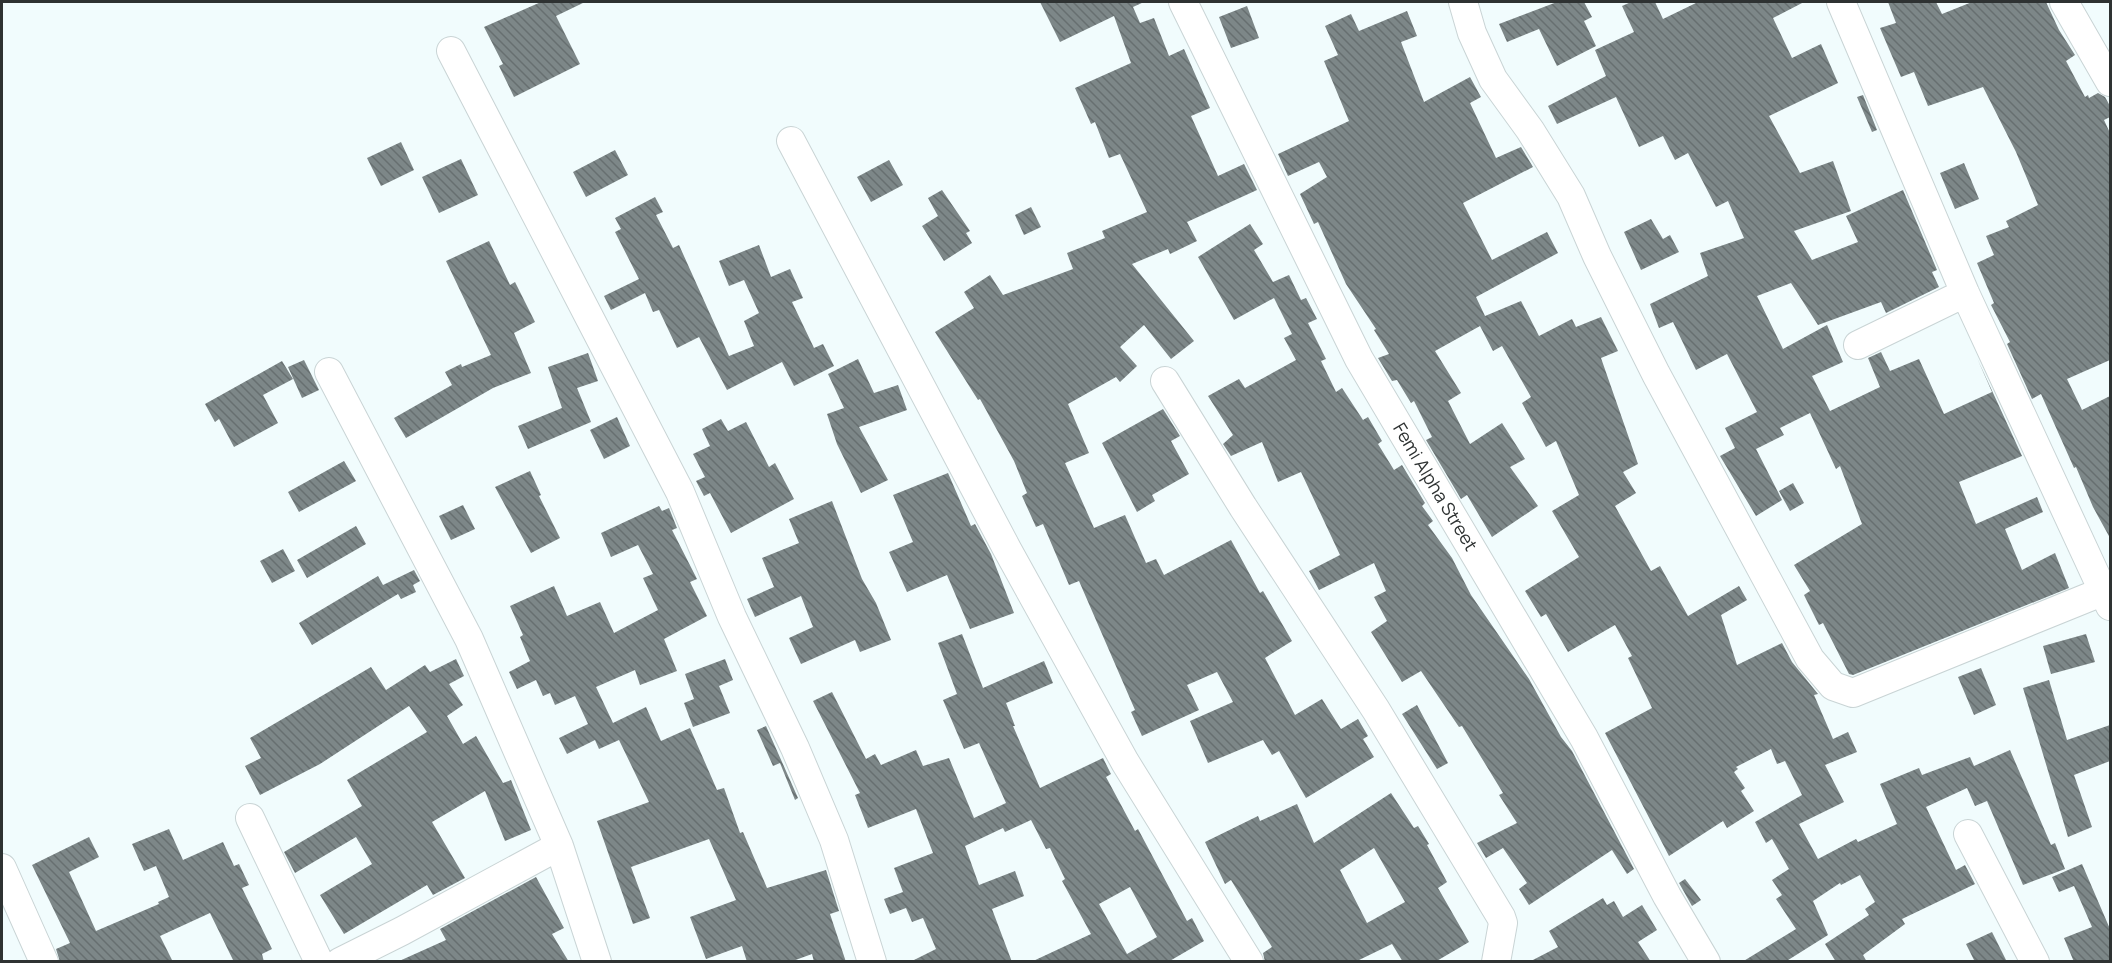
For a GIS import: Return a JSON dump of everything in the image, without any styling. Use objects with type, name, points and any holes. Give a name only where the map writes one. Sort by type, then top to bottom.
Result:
[{"type":"street","name":"Femi Alpha Street","points":[[1184,2],[1359,359],[1584,738],[1667,896],[1706,962]]},
{"type":"street","points":[[1463,2],[1472,33],[1493,79],[1530,130],[1571,196],[1597,256],[1656,374],[1810,659],[1833,686],[1852,693],[2107,598],[1965,293],[1841,2]]},
{"type":"street","points":[[2074,4],[2110,82]]},
{"type":"street","points":[[451,51],[681,492],[732,617],[795,748],[834,840],[872,962]]},
{"type":"street","points":[[791,141],[1007,549],[1125,762],[1249,962]]},
{"type":"street","points":[[1858,345],[1965,293]]},
{"type":"street","points":[[329,372],[469,639],[559,846],[597,962]]},
{"type":"street","points":[[1165,381],[1243,507],[1376,710],[1501,917],[1503,923],[1496,962]]},
{"type":"street","points":[[250,818],[319,962]]},
{"type":"street","points":[[1968,834],[2035,962]]},
{"type":"street","points":[[340,962],[559,846]]},
{"type":"street","points":[[2,868],[44,962]]},
{"type":"building","points":[[541,2],[585,2],[556,16],[580,64],[514,97],[499,66],[503,64],[484,27]]},
{"type":"building","points":[[1040,2],[1144,2],[1133,7],[1140,23],[1154,18],[1169,56],[1184,49],[1210,108],[1191,116],[1218,176],[1244,164],[1257,190],[1187,222],[1197,241],[1170,254],[1168,249],[1132,264],[1194,341],[1171,359],[1144,325],[1120,347],[1137,366],[1120,382],[1116,377],[1068,404],[1089,453],[1065,463],[1094,528],[1125,515],[1146,563],[1156,559],[1164,575],[1231,540],[1260,593],[1263,591],[1292,641],[1265,658],[1295,715],[1322,699],[1341,729],[1358,719],[1368,736],[1363,739],[1374,757],[1306,798],[1279,751],[1272,755],[1263,740],[1208,763],[1190,721],[1233,702],[1217,672],[1187,685],[1199,710],[1142,736],[1131,712],[1135,710],[1079,581],[1069,585],[1043,524],[1036,527],[1022,496],[1027,493],[1014,461],[980,399],[978,400],[935,332],[974,308],[964,292],[990,275],[1003,295],[1073,269],[1067,253],[1105,238],[1102,231],[1147,212],[1120,154],[1109,158],[1095,122],[1091,124],[1075,88],[1131,63],[1114,16],[1060,42]]},
{"type":"building","points":[[1557,2],[1584,2],[1592,17],[1584,21],[1596,46],[1557,66],[1539,29],[1507,42],[1499,24]]},
{"type":"building","points":[[1631,2],[1655,2],[1663,19],[1698,2],[1804,2],[1773,18],[1792,58],[1821,44],[1838,83],[1769,116],[1800,173],[1833,161],[1851,211],[1794,231],[1812,260],[1858,242],[1846,216],[1903,190],[1937,270],[1932,272],[1939,287],[1886,313],[1881,302],[1818,325],[1791,283],[1757,296],[1783,349],[1827,325],[1843,362],[1812,376],[1830,411],[1880,387],[1868,358],[1881,352],[1890,371],[1919,359],[1944,414],[1992,392],[1977,358],[2022,456],[1959,482],[1976,524],[2037,497],[2043,512],[2005,529],[2022,570],[2055,553],[2069,588],[1853,675],[1849,674],[1823,623],[1819,625],[1804,595],[1810,591],[1794,565],[1862,524],[1840,466],[1836,469],[1810,413],[1780,428],[1784,435],[1756,449],[1782,500],[1756,516],[1720,456],[1735,448],[1725,428],[1757,412],[1727,354],[1696,370],[1673,322],[1659,328],[1650,304],[1708,276],[1700,253],[1744,238],[1728,201],[1716,207],[1688,153],[1675,160],[1663,136],[1639,147],[1616,97],[1557,124],[1548,106],[1606,76],[1595,50],[1634,32],[1622,6]]},
{"type":"building","points":[[1888,2],[1936,2],[1942,14],[1972,2],[2046,2],[2059,30],[2075,55],[2066,61],[2085,97],[2088,95],[2089,98],[2098,93],[2105,97],[2110,106],[2110,117],[2104,120],[2110,133],[2110,360],[2067,379],[2082,410],[2110,396],[2110,538],[2093,507],[2076,467],[2074,468],[2041,394],[2032,399],[2007,344],[2010,342],[1991,305],[1994,303],[1977,263],[1994,255],[1986,236],[2009,227],[2006,221],[2038,205],[2016,152],[1983,87],[1928,106],[1914,72],[1901,77],[1880,28],[1896,23]]},
{"type":"building","points":[[1247,6],[1259,38],[1231,48],[1219,17]]},
{"type":"building","points":[[1407,11],[1417,36],[1401,42],[1424,102],[1470,77],[1481,97],[1470,103],[1496,158],[1521,147],[1533,167],[1463,203],[1492,260],[1547,232],[1558,253],[1476,297],[1485,316],[1521,301],[1539,336],[1572,319],[1576,327],[1601,317],[1618,351],[1601,358],[1638,464],[1623,472],[1636,493],[1615,506],[1651,571],[1660,566],[1688,616],[1739,586],[1747,600],[1721,615],[1737,665],[1782,643],[1792,662],[1818,694],[1814,695],[1833,739],[1848,732],[1857,752],[1825,765],[1844,802],[1799,824],[1818,859],[1856,839],[1858,842],[1897,824],[1880,784],[1919,768],[1922,775],[1970,757],[1974,766],[2010,750],[2051,845],[2055,843],[2065,869],[2023,885],[1987,801],[1975,806],[1967,788],[1926,807],[1956,870],[1965,865],[1975,884],[1902,919],[1905,924],[1863,955],[1867,962],[1836,962],[1825,944],[1869,915],[1865,909],[1875,902],[1860,875],[1841,885],[1840,883],[1813,901],[1828,935],[1785,962],[1742,962],[1796,929],[1776,899],[1782,895],[1772,880],[1789,869],[1772,839],[1766,843],[1755,822],[1802,795],[1785,761],[1777,764],[1771,749],[1736,767],[1738,769],[1734,772],[1745,788],[1741,791],[1754,811],[1727,828],[1723,821],[1669,856],[1605,733],[1652,708],[1628,658],[1632,656],[1615,625],[1568,652],[1546,614],[1541,617],[1525,591],[1579,557],[1552,511],[1579,495],[1556,441],[1546,447],[1522,403],[1531,397],[1502,346],[1493,351],[1480,326],[1435,351],[1461,393],[1448,401],[1470,444],[1502,423],[1525,459],[1510,467],[1538,506],[1492,537],[1467,495],[1461,499],[1426,440],[1432,437],[1414,401],[1411,403],[1397,380],[1392,381],[1378,358],[1389,354],[1374,330],[1376,329],[1346,284],[1318,222],[1314,224],[1300,194],[1327,177],[1319,162],[1288,176],[1278,154],[1349,121],[1324,61],[1338,55],[1325,26],[1351,14],[1359,31]]},
{"type":"building","points":[[1863,95],[1877,130],[1872,132],[1857,97]]},
{"type":"building","points":[[401,142],[414,170],[381,186],[367,158]]},
{"type":"building","points":[[615,150],[628,175],[586,197],[573,172]]},
{"type":"building","points":[[461,159],[478,195],[439,213],[422,177]]},
{"type":"building","points":[[889,160],[903,185],[871,202],[857,177]]},
{"type":"building","points":[[1964,163],[1979,199],[1955,209],[1940,173]]},
{"type":"building","points":[[942,190],[970,231],[966,233],[972,243],[944,261],[922,226],[938,216],[928,198]]},
{"type":"building","points":[[655,197],[663,212],[656,215],[673,248],[679,245],[729,356],[754,346],[744,321],[759,313],[744,280],[729,286],[719,261],[759,245],[771,277],[790,269],[803,298],[792,302],[814,348],[823,344],[834,366],[794,386],[782,362],[727,390],[699,337],[677,348],[659,310],[653,312],[645,293],[611,310],[604,296],[639,279],[615,232],[621,229],[615,218]]},
{"type":"building","points":[[1031,207],[1041,227],[1024,235],[1015,215]]},
{"type":"building","points":[[1651,219],[1663,239],[1670,235],[1679,252],[1641,270],[1624,232]]},
{"type":"building","points":[[1250,224],[1263,244],[1254,250],[1273,282],[1289,275],[1301,300],[1306,298],[1317,319],[1308,323],[1326,359],[1321,361],[1336,392],[1342,388],[1363,420],[1368,417],[1382,441],[1378,444],[1394,470],[1402,465],[1425,503],[1422,506],[1433,521],[1428,525],[1452,558],[1471,595],[1529,679],[1561,737],[1572,751],[1634,869],[1627,874],[1612,850],[1529,905],[1519,889],[1527,883],[1503,848],[1486,858],[1477,843],[1517,823],[1499,795],[1503,793],[1462,726],[1459,727],[1421,671],[1402,682],[1371,632],[1387,621],[1374,597],[1386,591],[1374,563],[1319,590],[1309,571],[1340,555],[1301,472],[1278,482],[1262,442],[1231,456],[1223,444],[1233,435],[1208,396],[1239,379],[1245,388],[1296,360],[1284,338],[1292,334],[1274,298],[1234,320],[1198,257]]},
{"type":"building","points":[[489,241],[510,285],[515,282],[535,322],[514,333],[531,373],[493,388],[406,438],[394,418],[452,385],[445,372],[461,364],[462,367],[491,355],[446,261]]},
{"type":"building","points":[[588,353],[598,381],[577,388],[591,422],[528,449],[518,426],[562,408],[548,367]]},
{"type":"building","points":[[858,359],[874,393],[898,385],[907,410],[859,427],[888,480],[861,493],[837,444],[827,414],[844,408],[828,374]]},
{"type":"building","points":[[304,360],[319,390],[302,398],[288,367]]},
{"type":"building","points":[[282,361],[293,379],[263,395],[278,423],[234,447],[219,419],[215,422],[205,404]]},
{"type":"building","points":[[1163,409],[1180,436],[1171,441],[1189,474],[1152,495],[1155,501],[1137,512],[1102,443]]},
{"type":"building","points":[[617,417],[630,446],[604,459],[590,430]]},
{"type":"building","points":[[721,419],[728,431],[746,422],[769,467],[775,463],[794,499],[731,533],[710,493],[704,496],[696,481],[705,477],[693,454],[710,446],[702,429]]},
{"type":"building","points":[[344,461],[356,481],[299,512],[288,492]]},
{"type":"building","points":[[530,471],[541,495],[539,496],[560,538],[531,553],[495,487]]},
{"type":"building","points":[[948,473],[971,526],[975,524],[991,554],[1014,613],[970,629],[947,575],[907,592],[889,552],[913,542],[893,495]]},
{"type":"building","points":[[1793,483],[1804,503],[1790,511],[1779,491]]},
{"type":"building","points":[[832,501],[862,579],[876,603],[891,640],[860,652],[855,640],[801,664],[789,638],[813,627],[801,596],[755,617],[747,599],[774,587],[762,558],[799,543],[789,519]]},
{"type":"building","points":[[463,505],[475,529],[451,540],[439,516]]},
{"type":"building","points":[[659,506],[662,511],[669,508],[677,528],[672,530],[697,579],[690,582],[707,616],[664,639],[677,671],[640,685],[635,670],[596,687],[613,723],[646,707],[661,741],[690,728],[717,790],[724,788],[740,833],[743,832],[767,888],[826,870],[839,911],[830,914],[846,962],[814,962],[812,954],[790,962],[747,962],[742,946],[706,959],[690,917],[736,900],[709,839],[631,867],[650,918],[633,924],[597,821],[649,802],[619,740],[599,749],[595,740],[567,754],[559,738],[588,724],[575,696],[555,705],[550,693],[543,696],[536,680],[517,689],[509,672],[530,661],[520,637],[523,635],[510,606],[554,586],[567,616],[600,602],[614,633],[658,610],[643,578],[653,574],[638,545],[611,557],[601,533]]},
{"type":"building","points":[[356,526],[366,544],[307,578],[297,560]]},
{"type":"building","points":[[283,549],[295,571],[272,583],[260,561]]},
{"type":"building","points":[[414,570],[420,581],[413,585],[416,592],[401,599],[398,594],[312,645],[299,623],[378,576],[383,585]]},
{"type":"building","points":[[962,634],[983,688],[1044,661],[1053,683],[1006,703],[1015,726],[1013,726],[1040,788],[1103,758],[1111,774],[1106,777],[1135,831],[1138,829],[1187,921],[1192,918],[1204,941],[1168,962],[1031,962],[1091,934],[1062,881],[1065,879],[1050,848],[1046,849],[1031,820],[1005,832],[1003,828],[965,846],[979,885],[1015,871],[1024,896],[992,909],[1012,962],[910,962],[936,949],[923,918],[912,922],[906,908],[890,914],[884,899],[903,892],[894,868],[933,853],[916,809],[868,828],[855,795],[860,793],[813,701],[832,692],[866,759],[875,754],[881,765],[916,750],[923,766],[949,758],[974,818],[1006,803],[979,743],[964,749],[943,700],[957,694],[938,643]],"holes":[[[1130,887],[1157,937],[1127,954],[1099,904]]]},
{"type":"building","points":[[2086,634],[2095,662],[2051,674],[2043,646]]},
{"type":"building","points":[[456,659],[464,676],[449,684],[463,705],[447,716],[463,744],[476,736],[503,783],[511,780],[531,830],[505,841],[485,791],[432,822],[465,878],[433,895],[427,885],[344,934],[320,895],[372,864],[356,837],[295,873],[284,852],[362,806],[347,780],[427,732],[409,706],[320,764],[260,795],[245,766],[261,758],[250,738],[371,667],[386,690],[425,665],[430,672]]},
{"type":"building","points":[[725,659],[733,680],[719,686],[730,713],[693,727],[684,703],[694,699],[685,674]]},
{"type":"building","points":[[1981,668],[1996,705],[1974,715],[1958,677]]},
{"type":"building","points":[[2049,680],[2067,740],[2110,725],[2110,761],[2074,775],[2092,827],[2068,837],[2023,688]]},
{"type":"building","points":[[1417,705],[1448,763],[1437,769],[1402,714]]},
{"type":"building","points":[[766,726],[798,798],[795,800],[780,763],[773,766],[757,730]]},
{"type":"building","points":[[1391,793],[1414,828],[1418,826],[1429,844],[1427,845],[1447,882],[1438,888],[1469,942],[1435,962],[1403,962],[1392,944],[1355,962],[1265,962],[1263,953],[1272,947],[1231,880],[1225,884],[1205,842],[1258,816],[1260,821],[1297,804],[1314,843]],"holes":[[[1374,848],[1405,902],[1367,923],[1340,870]]]},
{"type":"building","points":[[169,829],[183,860],[223,842],[234,866],[239,864],[249,885],[242,888],[272,949],[262,954],[264,962],[234,962],[210,913],[160,936],[173,962],[60,962],[56,949],[70,943],[32,865],[89,837],[99,857],[69,872],[96,931],[159,904],[158,902],[169,897],[156,866],[144,871],[132,844]]},
{"type":"building","points":[[2082,864],[2110,929],[2110,962],[2074,962],[2064,938],[2092,927],[2074,886],[2059,892],[2052,877]]},
{"type":"building","points":[[536,877],[564,928],[552,934],[569,962],[397,962],[446,940],[440,929]]},
{"type":"building","points":[[1685,879],[1701,900],[1692,906],[1679,883]]},
{"type":"building","points":[[1603,898],[1607,905],[1614,901],[1623,917],[1642,905],[1657,930],[1638,942],[1651,962],[1529,962],[1558,947],[1549,931]]},
{"type":"building","points":[[1992,932],[2007,962],[1975,962],[1966,944]]}]
